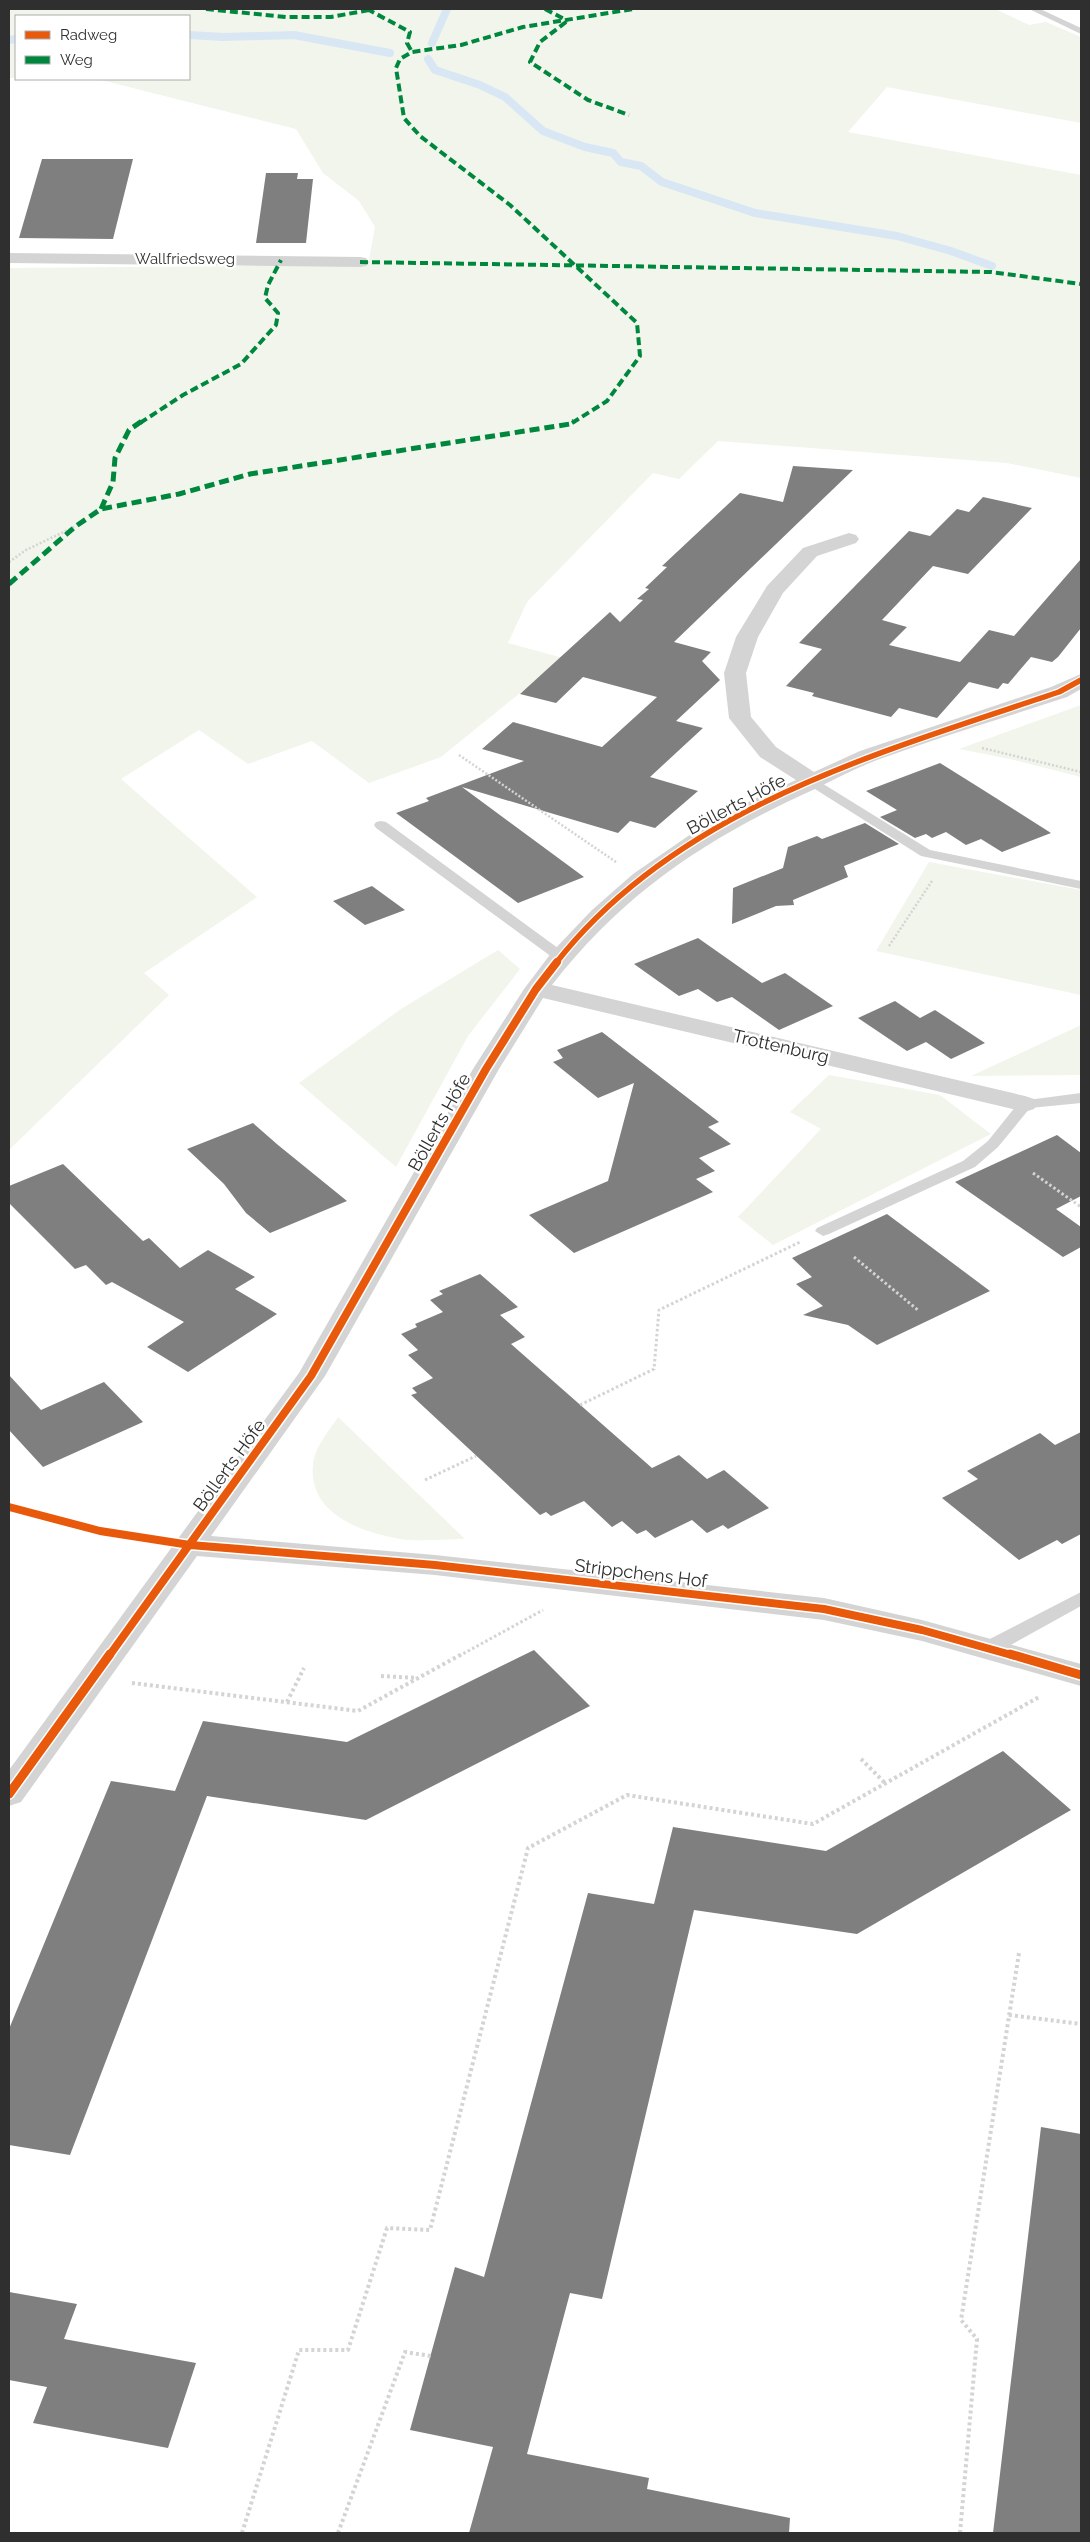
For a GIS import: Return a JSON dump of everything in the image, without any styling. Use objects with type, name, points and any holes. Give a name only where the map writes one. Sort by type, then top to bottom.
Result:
[{"type":"street","name":"Wallfriedsweg","points":[[9,258],[360,262]]},
{"type":"street","points":[[812,781],[768,752],[740,718],[735,673],[747,637],[774,590],[810,552],[849,538]]},
{"type":"street","name":"Böllerts Höfe","points":[[9,1794],[311,1376],[486,1069],[536,989],[561,958],[600,916],[641,879],[702,837],[760,805],[868,756],[1059,692],[1081,680]]},
{"type":"street","name":"Trottenburg","points":[[536,989],[1025,1104]]},
{"type":"street","name":"Strippchens Hof","points":[[190,1545],[435,1565],[824,1609],[886,1620],[991,1648],[1080,1675]]},
{"type":"lane","points":[[1033,9],[1081,32]]},
{"type":"lane","points":[[812,781],[926,853],[1081,885]]},
{"type":"lane","points":[[381,825],[561,958]]},
{"type":"lane","name":"Trottenburg","points":[[1025,1104],[1081,1098]]},
{"type":"lane","points":[[823,1231],[969,1164],[994,1144],[1025,1104]]},
{"type":"lane","points":[[991,1648],[1081,1598]]},
{"type":"path","points":[[9,562],[26,550],[76,526]]},
{"type":"path","points":[[934,735],[1081,772]]},
{"type":"path","points":[[459,755],[641,879]]},
{"type":"path","points":[[889,946],[948,858]]},
{"type":"path","points":[[1033,1173],[1081,1208]]},
{"type":"path","points":[[580,1405],[654,1369],[660,1310],[823,1231]]},
{"type":"path","points":[[854,1257],[919,1310]]},
{"type":"path","points":[[425,1480],[476,1456]]},
{"type":"path","points":[[93,1678],[358,1711],[594,1582]]},
{"type":"path","points":[[287,1702],[304,1668]]},
{"type":"path","points":[[242,2533],[300,2350],[348,2350],[387,2228],[430,2230],[528,1848],[627,1795],[813,1824],[1080,1675]]},
{"type":"path","points":[[381,1676],[418,1678]]},
{"type":"path","points":[[861,1759],[885,1783]]},
{"type":"path","points":[[960,2533],[976,2339],[961,2320],[1020,1952]]},
{"type":"path","points":[[1009,2015],[1081,2024]]},
{"type":"path","points":[[338,2533],[405,2352],[431,2356]]},
{"type":"shaded area","points":[[9,9],[999,9],[997,10],[1029,25],[1046,22],[1081,37],[1081,123],[887,87],[848,132],[1081,175],[1081,478],[1007,463],[718,441],[679,479],[653,473],[527,602],[508,643],[563,658],[441,757],[369,783],[312,741],[248,764],[199,730],[121,779],[257,897],[144,973],[169,995],[9,1150],[9,268],[368,265],[375,227],[359,201],[323,173],[296,129],[101,80],[190,80],[190,15],[15,15],[15,78],[9,78]]},
{"type":"shaded area","points":[[1081,705],[1081,777],[1010,759],[959,749]]},
{"type":"shaded area","points":[[929,862],[1081,890],[1081,995],[876,951]]},
{"type":"shaded area","points":[[498,950],[520,969],[468,1036],[396,1167],[299,1083],[401,1009]]},
{"type":"shaded area","points":[[1081,1025],[1081,1075],[971,1076]]},
{"type":"shaded area","points":[[829,1075],[940,1095],[991,1134],[773,1245],[738,1217],[821,1129],[790,1112]]},
{"type":"shaded area","points":[[338,1417],[465,1539],[416,1540],[385,1536],[354,1525],[340,1518],[328,1508],[319,1496],[314,1482],[313,1465],[319,1446]]},
{"type":"building","points":[[42,159],[133,159],[113,239],[19,238]]},
{"type":"building","points":[[266,173],[298,173],[297,179],[313,179],[306,243],[256,243]]},
{"type":"building","points":[[793,466],[853,470],[674,642],[711,652],[702,661],[720,680],[676,721],[703,728],[650,777],[698,791],[655,828],[630,821],[618,833],[462,787],[584,877],[518,903],[396,813],[429,801],[426,798],[524,761],[482,749],[513,722],[602,747],[657,697],[583,677],[556,703],[520,694],[610,612],[620,622],[643,600],[637,599],[649,589],[645,588],[667,567],[662,566],[740,493],[783,502]]},
{"type":"building","points":[[983,497],[1032,508],[968,574],[933,566],[882,620],[907,627],[889,645],[960,662],[989,630],[1014,636],[1081,559],[1081,628],[1058,657],[1052,662],[1031,657],[1008,684],[1003,683],[998,689],[969,682],[937,718],[899,708],[891,717],[812,696],[814,693],[786,686],[822,649],[799,643],[909,531],[930,536],[957,509],[969,512]]},
{"type":"building","points":[[940,763],[1051,833],[1002,852],[981,839],[966,845],[946,832],[932,838],[926,834],[915,838],[880,817],[897,810],[866,791]]},
{"type":"building","points":[[865,823],[899,844],[844,866],[848,877],[793,900],[794,905],[776,906],[732,924],[733,888],[783,868],[788,847],[817,836],[822,839]]},
{"type":"building","points":[[372,886],[405,910],[365,925],[333,901]]},
{"type":"building","points":[[698,938],[762,983],[785,973],[833,1006],[779,1030],[732,997],[717,1002],[698,989],[679,996],[634,964]]},
{"type":"building","points":[[895,1001],[920,1018],[935,1010],[985,1043],[951,1059],[926,1042],[907,1051],[858,1018]]},
{"type":"building","points":[[602,1032],[719,1122],[708,1127],[731,1144],[699,1158],[715,1171],[696,1179],[713,1192],[574,1253],[529,1215],[608,1181],[634,1083],[598,1098],[553,1062],[563,1058],[557,1050]]},
{"type":"building","points":[[253,1123],[347,1201],[270,1233],[246,1213],[224,1184],[187,1149]]},
{"type":"building","points":[[1057,1135],[1081,1153],[1081,1196],[1056,1209],[1081,1227],[1081,1247],[1063,1257],[955,1182]]},
{"type":"building","points":[[63,1164],[143,1241],[149,1238],[180,1268],[208,1250],[255,1277],[235,1289],[277,1314],[188,1372],[147,1347],[184,1322],[112,1282],[106,1285],[86,1265],[75,1269],[9,1203],[9,1186]]},
{"type":"building","points":[[887,1214],[990,1291],[877,1345],[848,1325],[803,1315],[823,1306],[796,1284],[812,1277],[792,1258]]},
{"type":"building","points":[[480,1274],[518,1307],[500,1315],[525,1337],[511,1344],[652,1468],[679,1455],[707,1479],[724,1470],[769,1508],[728,1529],[723,1525],[707,1533],[692,1520],[655,1538],[646,1530],[637,1534],[622,1521],[612,1527],[584,1501],[551,1516],[546,1512],[540,1515],[411,1395],[417,1393],[412,1388],[433,1378],[408,1355],[418,1350],[401,1334],[417,1327],[415,1324],[443,1312],[430,1300],[443,1294],[439,1291]]},
{"type":"building","points":[[9,1375],[41,1410],[104,1382],[143,1422],[43,1467],[9,1430]]},
{"type":"building","points":[[1081,1432],[1081,1534],[1062,1544],[1057,1540],[1019,1560],[942,1498],[978,1479],[967,1471],[1040,1433],[1055,1445]]},
{"type":"building","points":[[534,1650],[590,1706],[366,1820],[207,1796],[70,2155],[9,2145],[9,2029],[111,1781],[175,1791],[203,1721],[347,1742]]},
{"type":"building","points":[[1003,1751],[1071,1810],[857,1934],[694,1910],[602,2299],[570,2293],[527,2454],[649,2478],[647,2489],[790,2518],[789,2533],[469,2533],[493,2447],[410,2430],[455,2267],[484,2277],[588,1893],[654,1904],[673,1827],[826,1851]]},
{"type":"building","points":[[1041,2127],[1081,2134],[1081,2533],[993,2533]]},
{"type":"building","points":[[9,2292],[77,2304],[64,2339],[196,2363],[168,2448],[33,2423],[47,2387],[9,2380]]},
{"type":"waterway","points":[[432,43],[447,9]]},
{"type":"waterway","points":[[190,35],[223,37],[294,35],[390,53]]},
{"type":"waterway","points":[[9,40],[15,39]]},
{"type":"waterway","points":[[428,59],[435,70],[480,85],[505,97],[543,131],[585,147],[613,153],[621,162],[641,166],[662,182],[755,213],[897,236],[951,251],[992,266]]},
{"type":"marked path","points":[[206,9],[286,17],[331,17],[369,10]]},
{"type":"marked path","points":[[371,9],[369,10],[410,32],[407,43],[412,52]]},
{"type":"marked path","points":[[545,9],[568,21]]},
{"type":"marked path","points":[[9,584],[76,526],[101,509],[179,494],[250,474],[570,424],[607,401],[640,356],[637,323],[510,205],[420,136],[404,118],[396,68],[400,59],[412,52],[461,45],[486,36],[523,27],[633,9]]},
{"type":"marked path","points":[[566,22],[540,42],[530,62],[588,100],[629,115]]},
{"type":"marked path","points":[[101,509],[113,482],[115,458],[129,430],[183,395],[241,364],[276,325],[278,313],[265,298],[268,285],[281,260]]},
{"type":"marked path","points":[[360,262],[991,272],[1081,284]]},
{"type":"cycle path","points":[[9,1794],[311,1376],[486,1069],[536,989],[561,957],[600,915],[641,879],[702,837],[760,805],[868,756],[1059,692],[1081,680]]},
{"type":"cycle path","points":[[9,1507],[100,1531],[190,1545],[435,1565],[824,1609],[922,1630],[1081,1675]]}]
